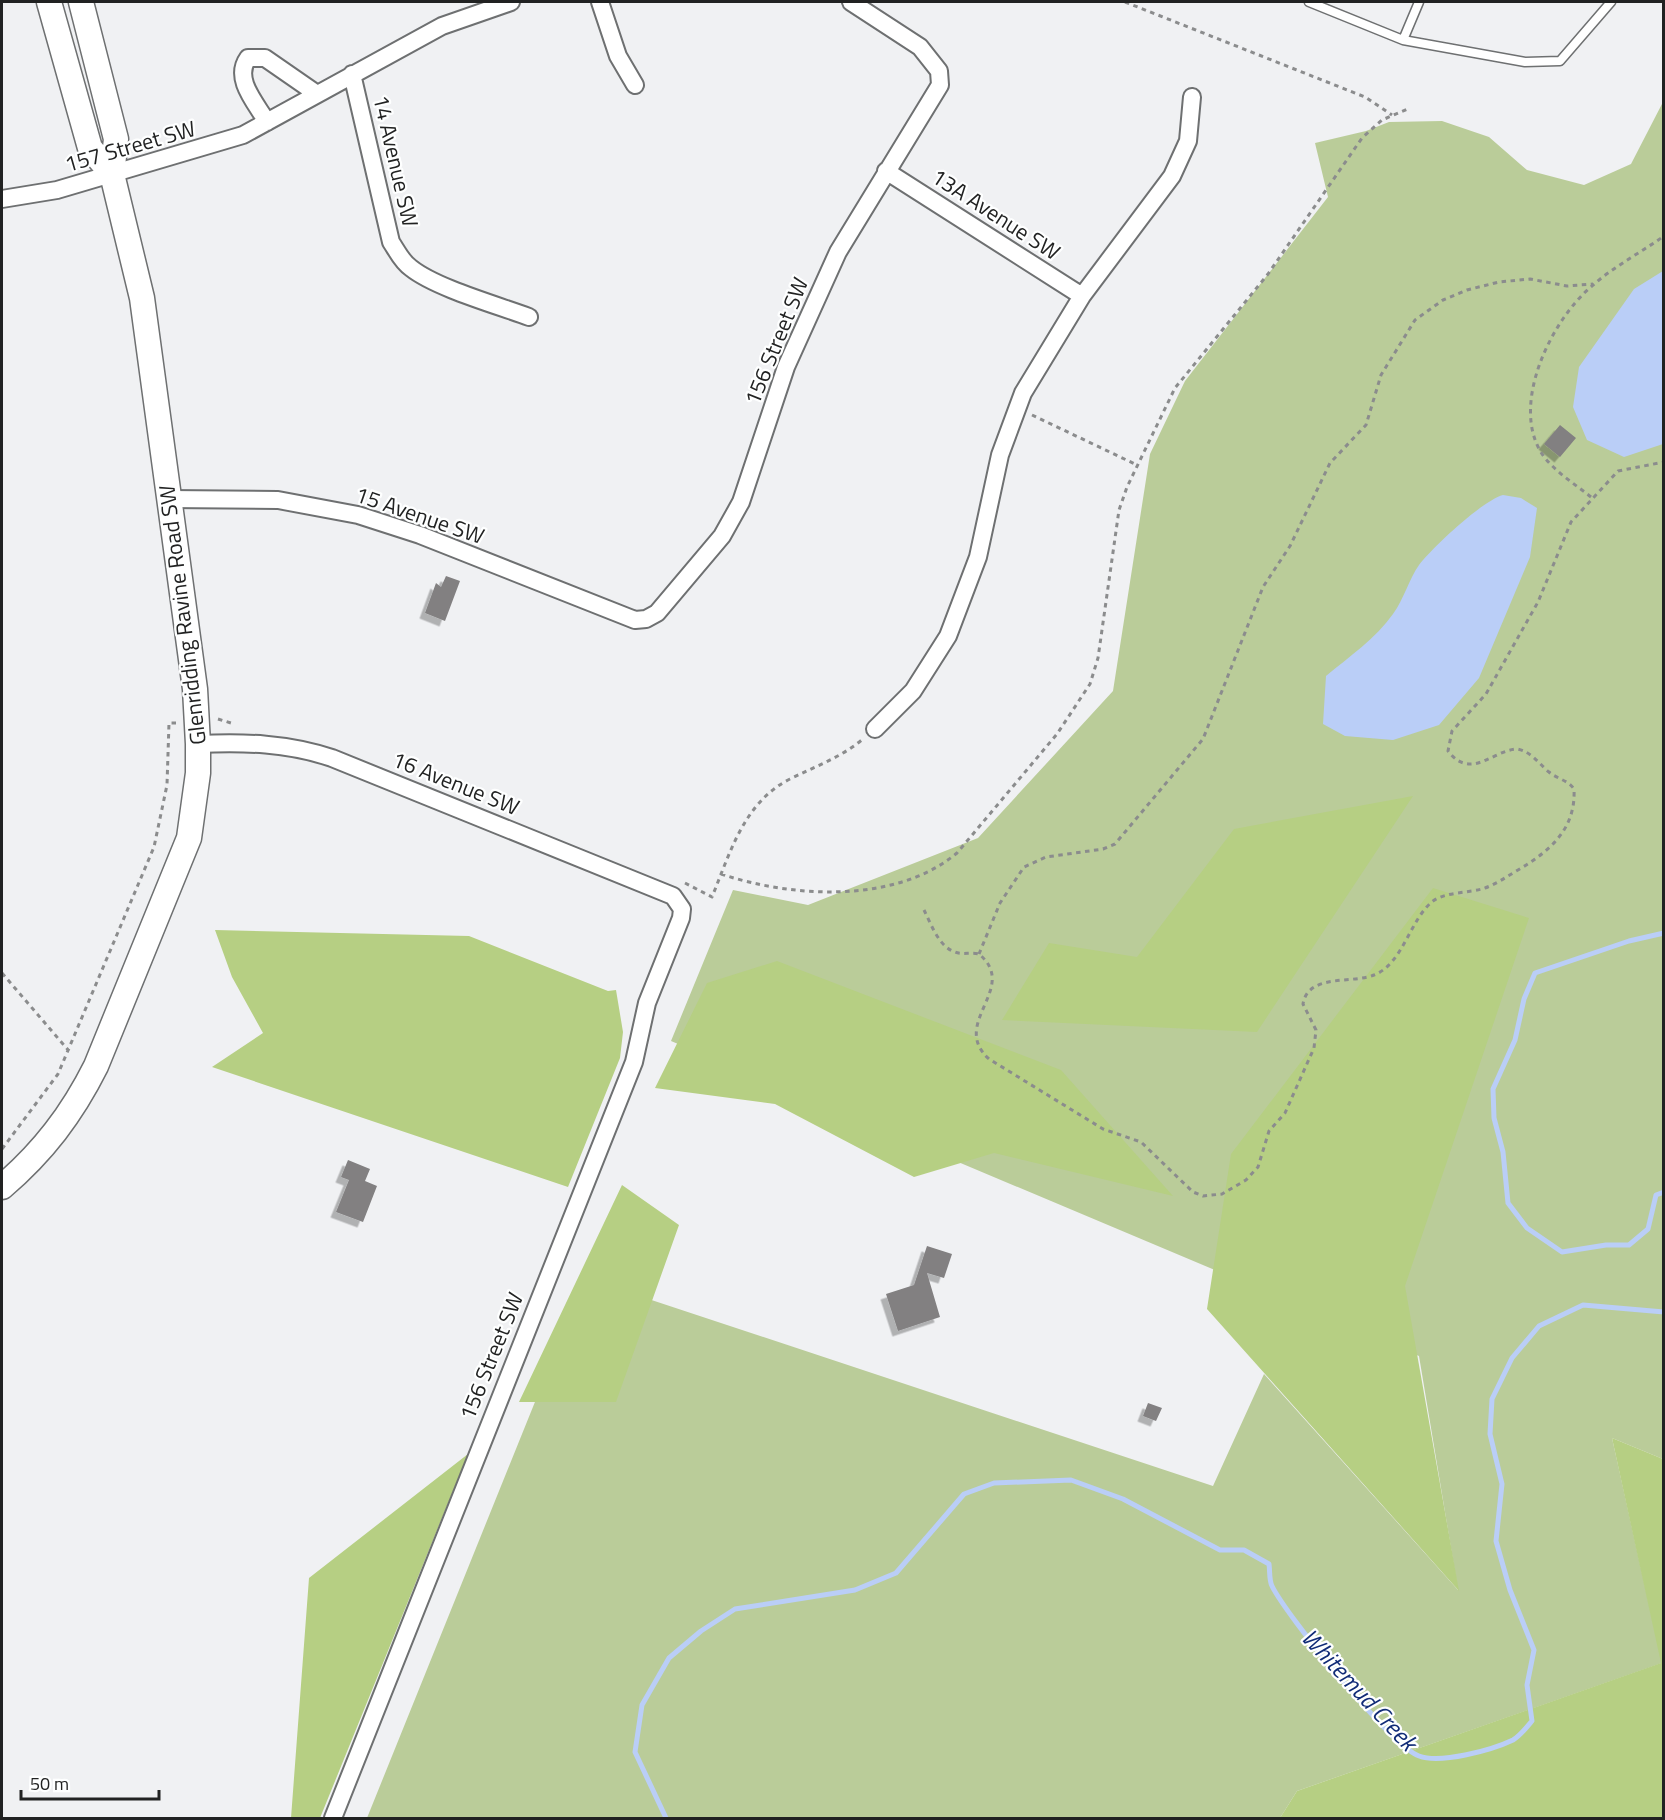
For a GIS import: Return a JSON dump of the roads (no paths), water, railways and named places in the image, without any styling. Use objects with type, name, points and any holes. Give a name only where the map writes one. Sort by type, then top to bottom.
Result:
[{"type":"street","points":[[49,2],[90,148],[112,174]]},
{"type":"street","points":[[81,2],[116,139],[112,174]]},
{"type":"street","name":"157 Street SW","points":[[2,199],[48,192],[219,144],[267,122],[442,26],[511,2]]},
{"type":"street","points":[[600,2],[618,56],[635,85]]},
{"type":"street","name":"156 Street SW","points":[[646,619],[657,614],[722,536],[741,502],[786,367],[838,252],[940,85],[939,71],[920,47],[851,2]]},
{"type":"street","points":[[267,122],[243,83],[242,73],[248,58],[265,58],[317,94]]},
{"type":"street","name":"14 Avenue SW","points":[[352,74],[391,242],[399,256],[409,267],[426,278],[529,317]]},
{"type":"street","points":[[875,729],[919,683],[948,636],[978,557],[1000,455],[1017,407],[1045,353],[1082,296],[1172,176],[1188,141],[1192,98]]},
{"type":"street","name":"13A Avenue SW","points":[[886,171],[1082,296]]},
{"type":"street","name":"Glenridding Ravine Road SW","points":[[2,1187],[32,1161],[81,1097],[96,1066],[186,846],[193,816],[198,744],[195,689],[142,298],[112,174]]},
{"type":"street","name":"15 Avenue SW","points":[[168,499],[278,500],[358,515],[420,535],[635,620],[646,619]]},
{"type":"street","name":"16 Avenue SW","points":[[198,744],[255,743],[286,746],[332,758],[673,896],[682,909]]},
{"type":"street","name":"156 Street SW","points":[[333,1818],[634,1062],[647,1003],[681,918],[682,909]]},
{"type":"lane","points":[[1309,2],[1403,40],[1525,62],[1560,61],[1611,2]]},
{"type":"lane","points":[[1403,40],[1419,2]]},
{"type":"water","points":[[1663,271],[1663,444],[1624,457],[1587,440],[1573,407],[1579,367],[1634,289]]},
{"type":"water","points":[[1503,495],[1521,498],[1537,508],[1530,557],[1479,678],[1439,725],[1393,740],[1345,736],[1323,724],[1326,676],[1362,647],[1386,623],[1397,608],[1419,565],[1436,547],[1471,515]]},
{"type":"waterway","name":"Whitemud Creek","points":[[1664,933],[1629,941],[1535,973],[1524,999],[1515,1040],[1493,1089],[1494,1118],[1503,1152],[1508,1203],[1527,1228],[1562,1252],[1606,1245],[1629,1245],[1648,1229],[1656,1195],[1664,1192]]},
{"type":"waterway","name":"Whitemud Creek","points":[[666,1818],[635,1752],[642,1705],[669,1658],[701,1631],[735,1609],[855,1590],[896,1573],[964,1494],[994,1483],[1071,1480],[1123,1499],[1220,1550],[1244,1550],[1269,1564],[1272,1586],[1297,1624],[1364,1706],[1387,1730],[1419,1756],[1453,1757],[1480,1752],[1513,1740],[1532,1721],[1527,1685],[1534,1650],[1510,1590],[1496,1541],[1502,1484],[1490,1434],[1492,1399],[1512,1358],[1539,1326],[1583,1305],[1664,1312]]}]
